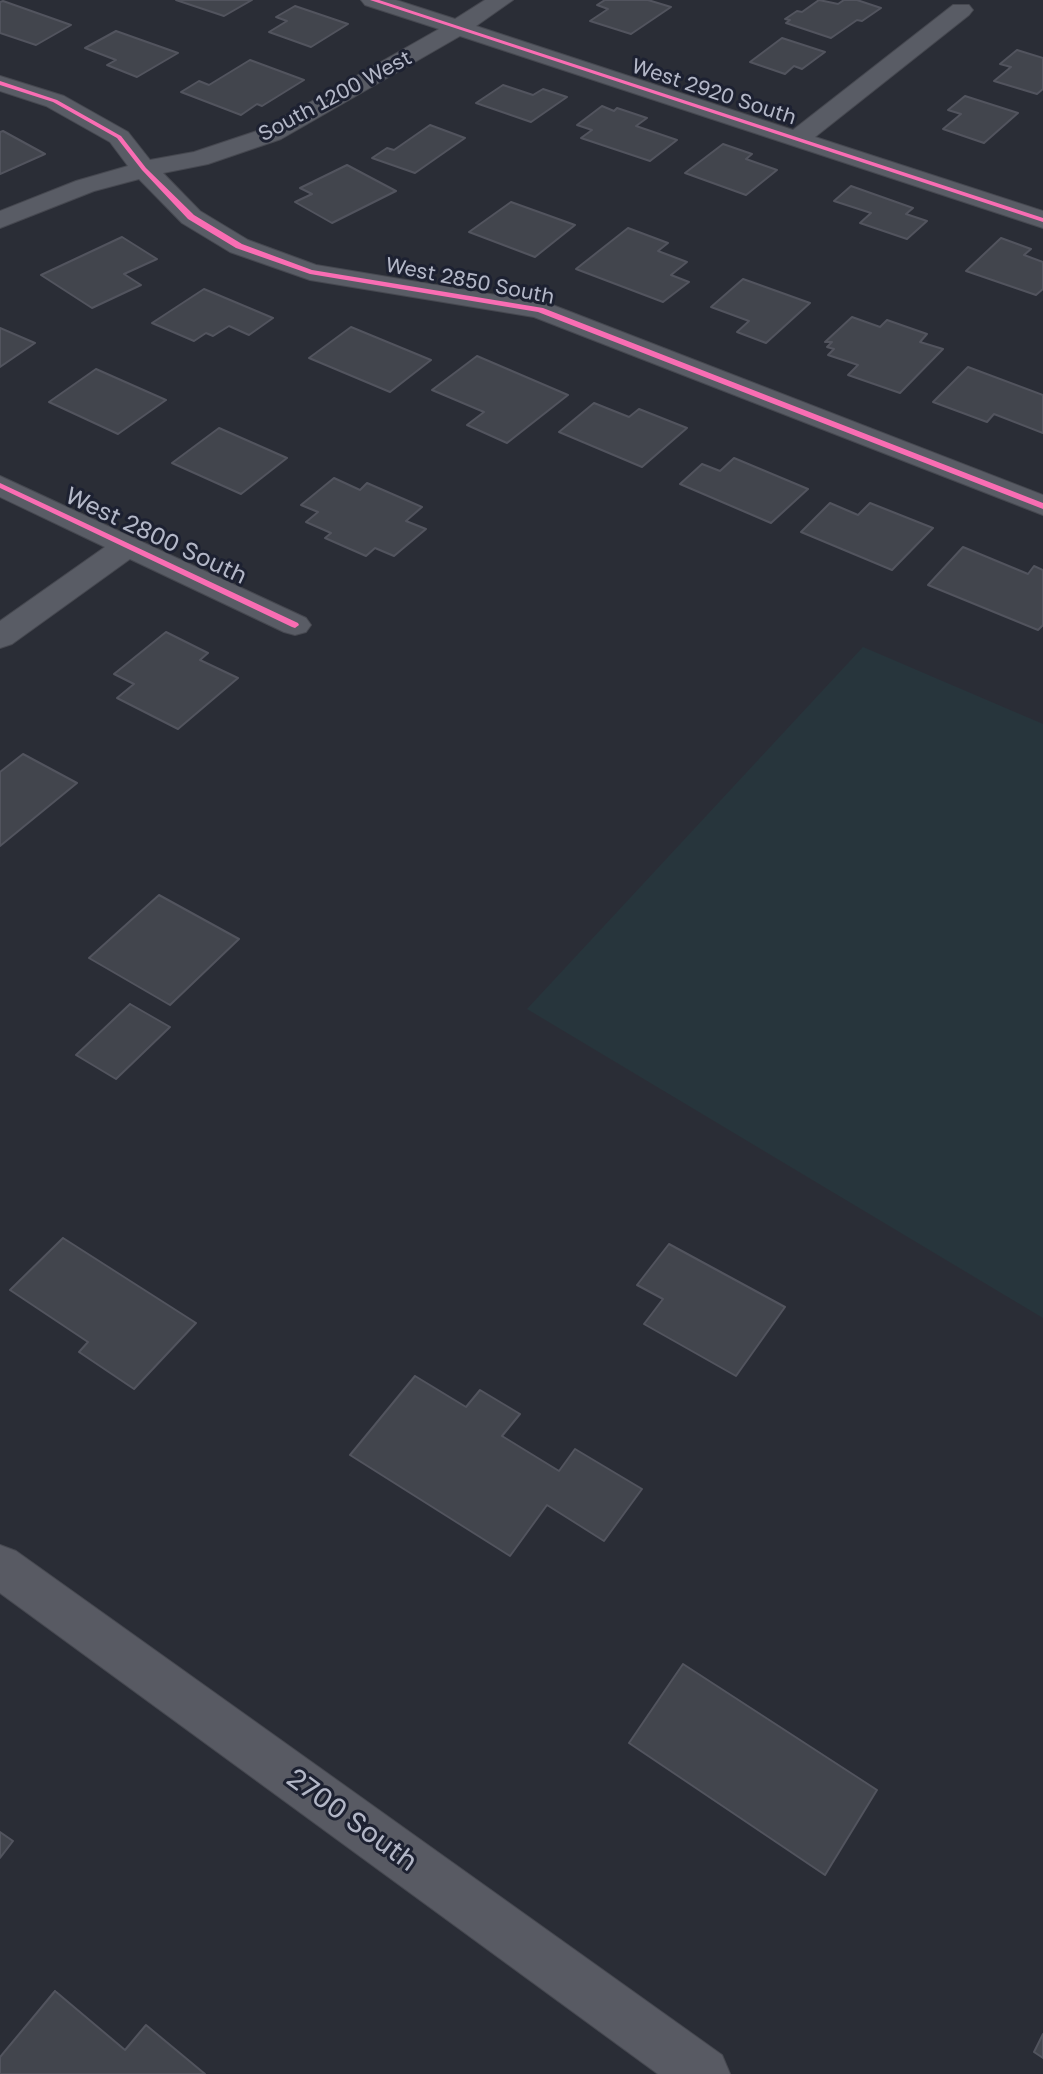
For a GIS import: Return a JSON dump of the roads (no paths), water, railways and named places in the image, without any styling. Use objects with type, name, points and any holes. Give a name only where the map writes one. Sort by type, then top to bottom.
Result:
[{"type":"main road","name":"2700 South","points":[[0,1566],[703,2074]]},
{"type":"street","name":"West 2920 South","points":[[373,0],[1043,220]]},
{"type":"street","name":"South 1200 West","points":[[0,220],[85,186],[144,169],[199,159],[272,134],[501,0]]},
{"type":"street","points":[[797,139],[961,10]]},
{"type":"street","name":"West 2850 South","points":[[0,83],[55,101],[119,137],[144,169],[191,218],[239,246],[310,272],[540,310],[1043,506]]},
{"type":"street","name":"West 2800 South","points":[[0,485],[295,625]]},
{"type":"street","points":[[0,637],[127,546]]}]
